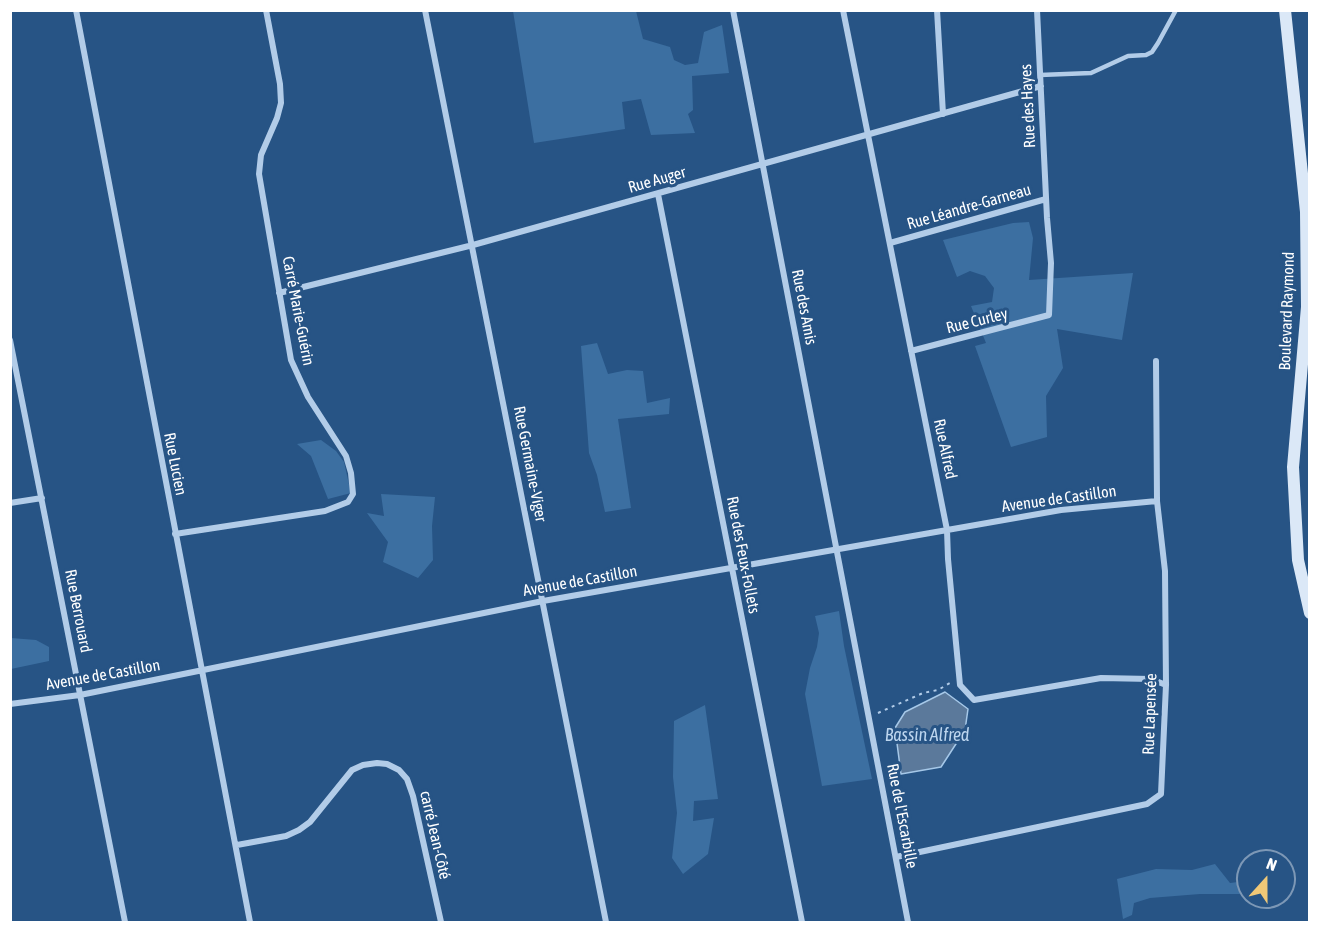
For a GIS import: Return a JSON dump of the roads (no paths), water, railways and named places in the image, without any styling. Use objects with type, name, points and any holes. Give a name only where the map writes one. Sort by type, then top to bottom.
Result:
[{"type":"street","name":"Rue Lucien","points":[[76,10],[250,922]]},
{"type":"street","name":"Carré Marie-Guérin","points":[[175,534],[325,511],[338,508],[348,502],[353,494],[346,456],[308,397],[291,360],[259,174],[261,155],[281,103],[280,84],[266,10]]},
{"type":"street","name":"Rue Germaine-Viger","points":[[425,10],[606,922]]},
{"type":"street","name":"Rue des Amis","points":[[733,10],[848,609]]},
{"type":"street","name":"Rue Alfred","points":[[843,10],[947,530],[960,686],[974,700],[1101,678],[1150,679],[1166,685]]},
{"type":"street","points":[[937,10],[943,114]]},
{"type":"street","name":"Rue des Hayes","points":[[1037,10],[1046,200]]},
{"type":"street","name":"Boulevard Raymond","points":[[1285,10],[1306,212],[1307,308],[1293,467],[1298,560],[1310,613]]},
{"type":"street","name":"Rue Auger","points":[[279,292],[473,245],[1041,86]]},
{"type":"street","name":"Rue des Feux-Follets","points":[[658,194],[802,922]]},
{"type":"street","name":"Rue Léandre-Garneau","points":[[890,243],[1046,200],[1051,262],[1050,315]]},
{"type":"street","name":"Rue Curley","points":[[911,351],[1050,315]]},
{"type":"street","name":"Rue Berrouard","points":[[10,340],[125,922]]},
{"type":"street","name":"Rue Lapensée","points":[[896,856],[1147,804],[1161,794],[1166,685],[1165,572],[1157,501],[1156,361]]},
{"type":"street","points":[[10,503],[42,498]]},
{"type":"street","name":"Avenue de Castillon","points":[[10,704],[81,695],[543,601],[1061,510],[1157,501]]},
{"type":"street","name":"Rue de l'Escarbille","points":[[848,609],[909,922]]},
{"type":"street","name":"carré Jean-Côté","points":[[237,845],[286,836],[299,830],[310,822],[352,770],[363,765],[387,764],[403,774],[414,796],[441,922]]},
{"type":"lane","points":[[1040,75],[1098,72],[1128,56],[1146,55],[1152,52],[1158,43],[1176,10]]},
{"type":"water","name":"Bassin Alfred","points":[[945,692],[968,709],[965,730],[941,767],[901,774],[895,728],[905,712]]}]
